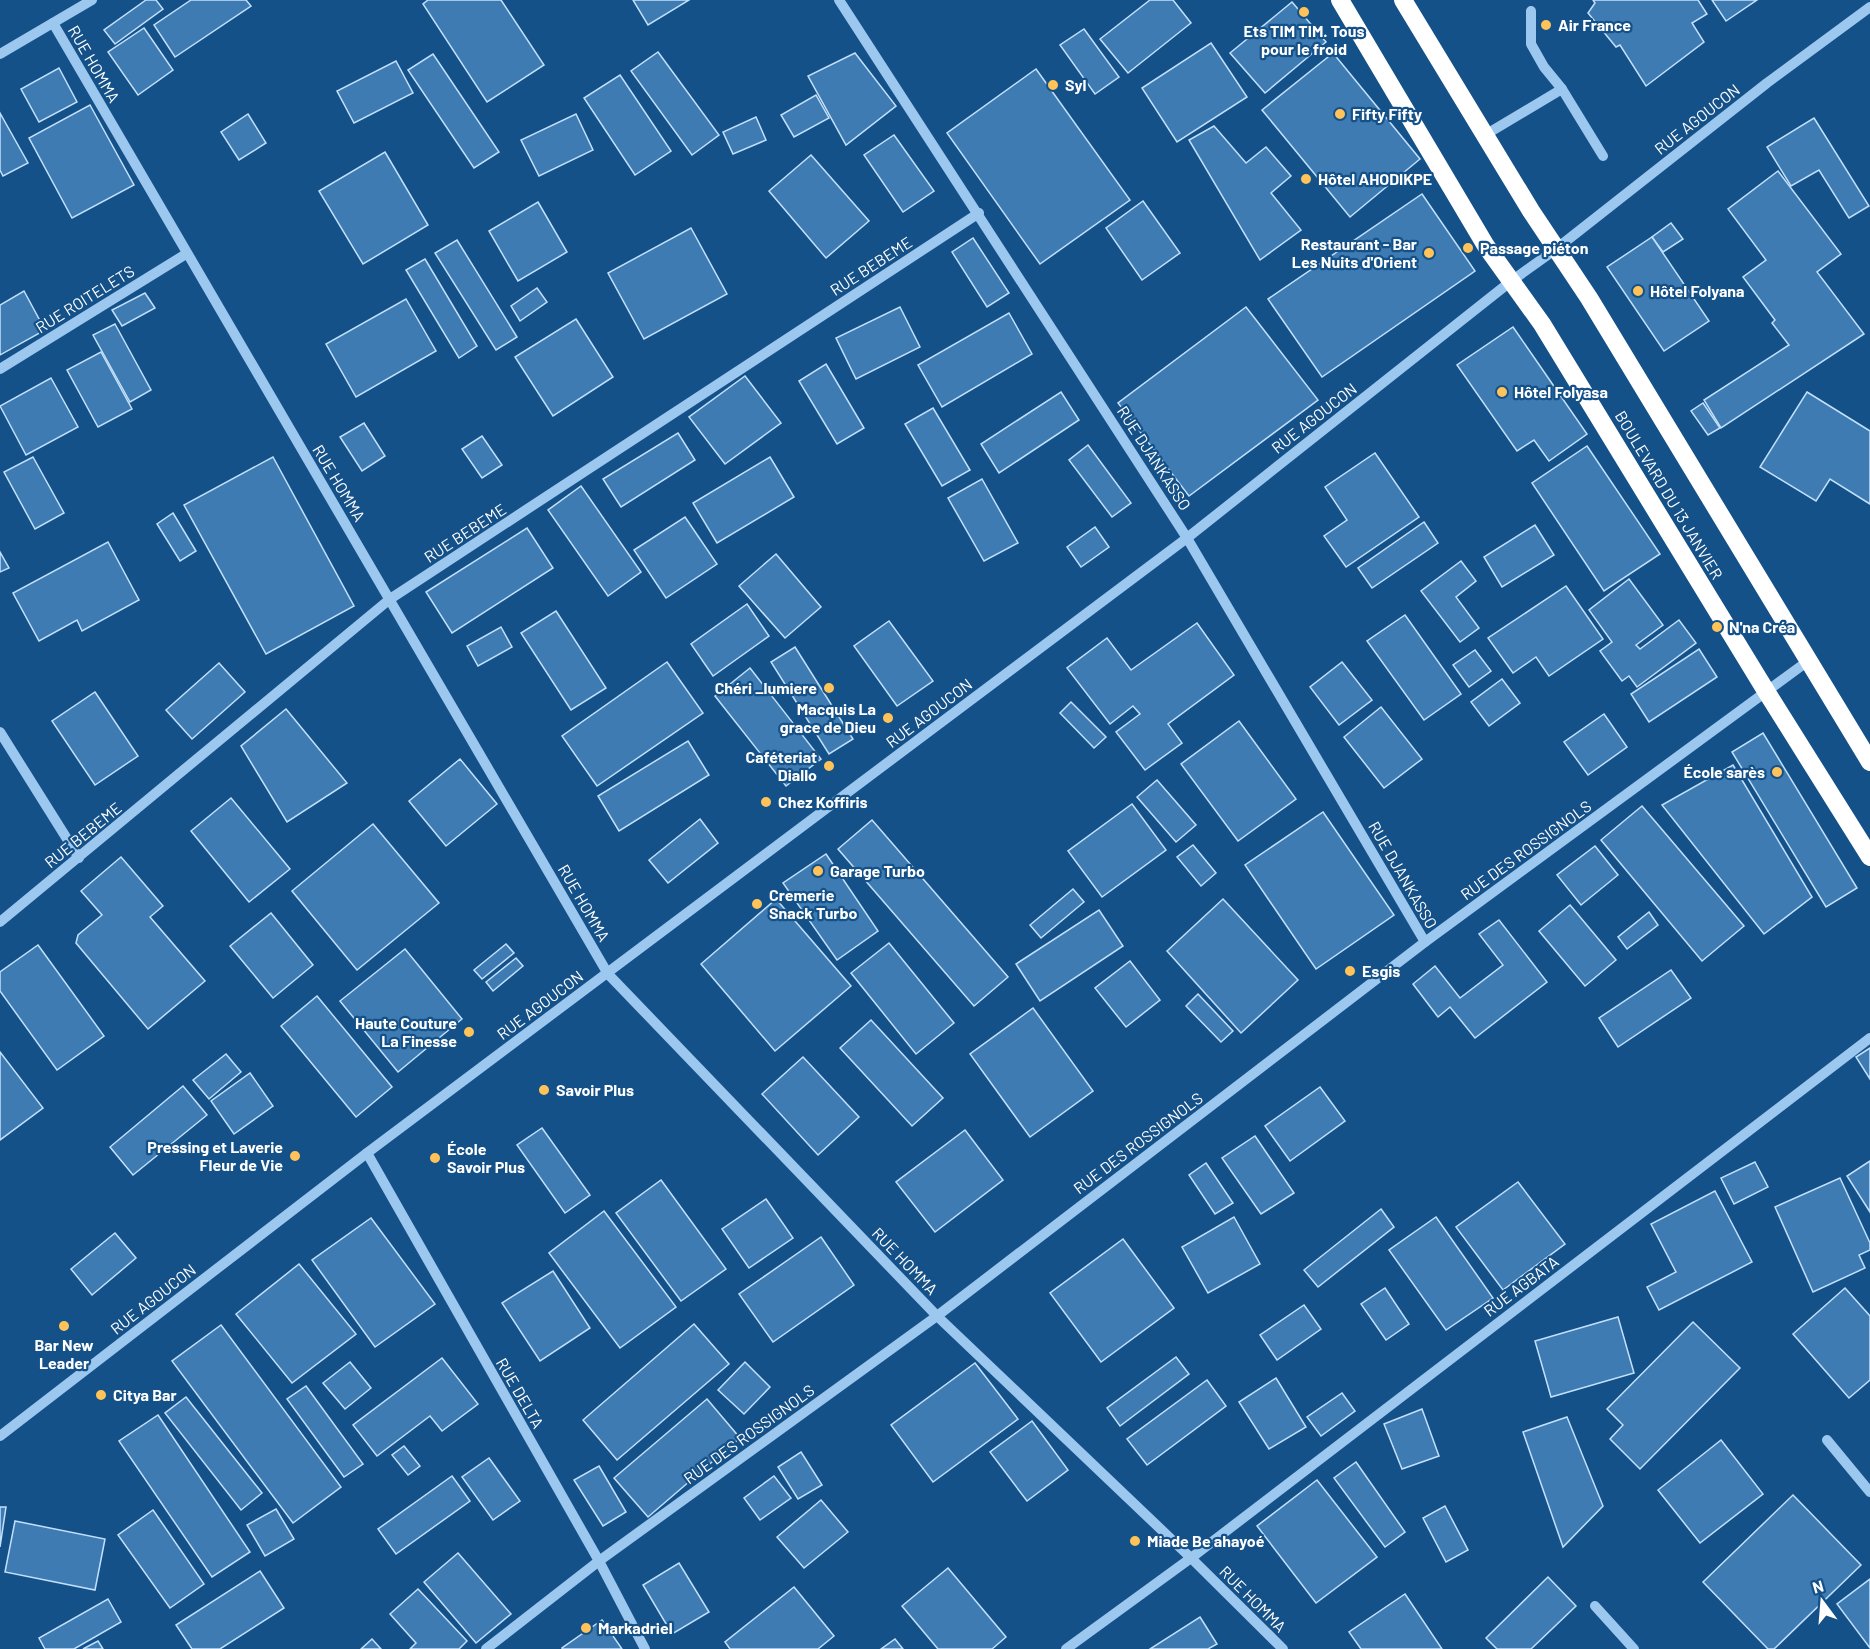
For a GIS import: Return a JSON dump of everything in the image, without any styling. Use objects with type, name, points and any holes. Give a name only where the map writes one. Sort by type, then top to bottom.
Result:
[{"type":"highway","name":"BOULEVARD DU 13 JANVIER","points":[[1340,0],[1486,246],[1542,324],[1870,857]]},
{"type":"highway","name":"BOULEVARD DU 13 JANVIER","points":[[1403,0],[1556,249],[1589,298],[1870,762]]},
{"type":"street","points":[[0,54],[92,0]]},
{"type":"street","name":"RUE DJANKASSO","points":[[839,0],[979,213],[1187,538],[1425,942]]},
{"type":"street","name":"RUE AGOUCON","points":[[0,1436],[367,1153],[1187,538],[1510,282],[1556,249],[1767,83],[1870,7]]},
{"type":"street","points":[[1531,10],[1531,44],[1603,156]]},
{"type":"street","name":"RUE HOMMA","points":[[53,23],[608,974],[937,1316],[1283,1649]]},
{"type":"street","points":[[1485,135],[1562,89]]},
{"type":"street","name":"RUE BEBEME","points":[[0,922],[390,599],[979,213]]},
{"type":"street","name":"RUE ROITELETS","points":[[0,369],[186,254]]},
{"type":"street","name":"RUE DES ROSSIGNOLS","points":[[486,1649],[599,1561],[937,1316],[1425,942],[1808,661]]},
{"type":"street","points":[[0,732],[79,858]]},
{"type":"street","name":"RUE AGBATA","points":[[1066,1649],[1191,1558],[1870,1038]]},
{"type":"street","name":"RUE DELTA","points":[[367,1153],[599,1561],[645,1649]]},
{"type":"street","points":[[1827,1440],[1870,1492]]},
{"type":"street","points":[[1594,1606],[1634,1649]]},
{"type":"building","points":[[146,0],[156,0],[163,9],[115,44],[104,30]]},
{"type":"building","points":[[191,0],[246,0],[251,6],[175,57],[154,25]]},
{"type":"building","points":[[428,0],[501,0],[544,65],[487,102],[423,4]]},
{"type":"building","points":[[633,0],[689,0],[648,25]]},
{"type":"building","points":[[1150,0],[1173,0],[1191,23],[1128,73],[1100,39]]},
{"type":"building","points":[[1593,0],[1698,0],[1707,14],[1692,23],[1704,42],[1646,86],[1620,45],[1616,47],[1588,13],[1595,3]]},
{"type":"building","points":[[1712,0],[1757,0],[1726,21]]},
{"type":"building","points":[[1292,2],[1326,42],[1265,93],[1230,53]]},
{"type":"building","points":[[144,28],[173,70],[138,95],[108,52]]},
{"type":"building","points":[[1084,29],[1119,77],[1095,94],[1060,45]]},
{"type":"building","points":[[1211,43],[1247,97],[1177,142],[1142,88]]},
{"type":"building","points":[[658,52],[719,135],[692,155],[631,71]]},
{"type":"building","points":[[855,53],[896,106],[846,145],[808,76]]},
{"type":"building","name":"Hôtel AHODIKPE","points":[[1333,53],[1420,159],[1350,217],[1262,110]]},
{"type":"building","points":[[433,54],[499,152],[474,168],[408,70]]},
{"type":"building","points":[[396,61],[413,93],[354,123],[337,91]]},
{"type":"building","points":[[59,68],[77,102],[39,122],[21,89]]},
{"type":"building","points":[[1036,69],[1130,200],[1040,264],[947,133]]},
{"type":"building","points":[[620,75],[671,151],[635,175],[584,98]]},
{"type":"building","points":[[816,95],[829,118],[794,137],[781,115]]},
{"type":"building","points":[[90,105],[134,185],[72,218],[29,138]]},
{"type":"building","points":[[0,113],[28,163],[3,176],[0,170]]},
{"type":"building","points":[[248,114],[266,143],[239,160],[221,132]]},
{"type":"building","points":[[576,114],[593,150],[539,176],[521,140]]},
{"type":"building","points":[[756,117],[766,140],[733,154],[723,132]]},
{"type":"building","points":[[1814,118],[1869,206],[1849,218],[1819,170],[1791,186],[1767,147]]},
{"type":"building","points":[[1214,126],[1246,163],[1266,147],[1291,176],[1271,193],[1301,230],[1260,260],[1189,140]]},
{"type":"building","points":[[894,135],[934,191],[903,212],[864,155]]},
{"type":"building","points":[[385,152],[428,225],[363,264],[319,191]]},
{"type":"building","points":[[811,155],[869,221],[826,258],[769,191]]},
{"type":"building","points":[[1778,171],[1841,254],[1817,272],[1864,334],[1721,428],[1704,400],[1789,345],[1772,323],[1775,320],[1743,277],[1766,260],[1728,209]]},
{"type":"building","points":[[1422,194],[1475,271],[1322,377],[1268,299]]},
{"type":"building","points":[[1143,201],[1180,253],[1142,280],[1106,228]]},
{"type":"building","points":[[538,202],[567,252],[518,281],[489,231]]},
{"type":"building","points":[[1671,223],[1683,239],[1663,252],[1652,237]]},
{"type":"building","points":[[691,228],[727,294],[644,339],[608,273]]},
{"type":"building","points":[[1652,237],[1709,321],[1664,351],[1607,267]]},
{"type":"building","points":[[973,238],[1009,293],[987,307],[952,252]]},
{"type":"building","points":[[457,240],[517,337],[496,350],[435,253]]},
{"type":"building","points":[[425,259],[477,346],[459,358],[406,270]]},
{"type":"building","points":[[537,288],[547,302],[520,321],[511,306]]},
{"type":"building","points":[[24,291],[45,330],[0,355],[0,305]]},
{"type":"building","points":[[145,293],[155,308],[122,326],[112,310]]},
{"type":"building","points":[[406,299],[436,351],[356,397],[326,344]]},
{"type":"building","points":[[900,307],[920,347],[856,379],[836,338]]},
{"type":"building","points":[[1246,307],[1318,400],[1189,496],[1118,403]]},
{"type":"building","points":[[1009,313],[1032,354],[942,407],[918,365]]},
{"type":"building","points":[[576,319],[613,377],[553,416],[515,357]]},
{"type":"building","points":[[115,324],[151,390],[130,402],[93,335]]},
{"type":"building","points":[[1513,327],[1587,434],[1549,461],[1534,440],[1517,451],[1457,365]]},
{"type":"building","points":[[101,352],[132,409],[98,427],[67,370]]},
{"type":"building","points":[[826,364],[864,428],[837,444],[799,381]]},
{"type":"building","points":[[745,376],[781,423],[725,464],[689,417]]},
{"type":"building","points":[[51,378],[78,427],[26,455],[0,406]]},
{"type":"building","points":[[1061,392],[1079,420],[999,473],[981,444]]},
{"type":"building","points":[[1807,392],[1870,431],[1870,504],[1830,479],[1816,501],[1760,467]]},
{"type":"building","points":[[1703,403],[1720,428],[1708,435],[1691,411]]},
{"type":"building","points":[[933,408],[970,470],[942,486],[905,424]]},
{"type":"building","points":[[364,423],[385,456],[362,471],[340,437]]},
{"type":"building","points":[[678,433],[695,460],[621,507],[603,479]]},
{"type":"building","points":[[482,436],[502,465],[482,478],[462,449]]},
{"type":"building","points":[[1088,445],[1131,503],[1112,517],[1069,460]]},
{"type":"building","points":[[1587,446],[1660,554],[1604,591],[1532,483]]},
{"type":"building","points":[[1375,453],[1419,517],[1346,567],[1324,536],[1347,520],[1325,487]]},
{"type":"building","points":[[33,457],[64,513],[35,529],[4,472]]},
{"type":"building","points":[[273,457],[354,606],[266,654],[184,505]]},
{"type":"building","points":[[770,457],[794,497],[717,543],[693,503]]},
{"type":"building","points":[[982,479],[1018,543],[984,561],[948,498]]},
{"type":"building","points":[[581,486],[641,572],[608,596],[548,510]]},
{"type":"building","points":[[173,513],[196,551],[180,561],[157,524]]},
{"type":"building","points":[[685,517],[717,564],[666,598],[634,550]]},
{"type":"building","points":[[1424,522],[1438,543],[1372,588],[1358,568]]},
{"type":"building","points":[[1535,525],[1554,555],[1502,587],[1484,557]]},
{"type":"building","points":[[1095,527],[1109,547],[1081,567],[1067,547]]},
{"type":"building","points":[[527,528],[553,568],[452,633],[426,592]]},
{"type":"building","points":[[108,542],[139,600],[82,631],[77,620],[39,641],[13,593]]},
{"type":"building","points":[[0,552],[9,568],[0,572]]},
{"type":"building","points":[[776,554],[821,607],[785,638],[739,586]]},
{"type":"building","points":[[1461,561],[1476,581],[1456,597],[1479,628],[1460,642],[1421,591]]},
{"type":"building","points":[[1629,579],[1663,625],[1636,645],[1640,649],[1679,620],[1696,643],[1637,687],[1629,676],[1622,681],[1600,651],[1612,642],[1589,610]]},
{"type":"building","points":[[1566,586],[1603,639],[1549,676],[1536,657],[1513,673],[1488,638]]},
{"type":"building","points":[[747,604],[769,636],[713,676],[691,644]]},
{"type":"building","points":[[556,611],[606,688],[571,710],[521,633]]},
{"type":"building","points":[[1405,615],[1461,694],[1424,720],[1367,641]]},
{"type":"building","points":[[889,621],[933,681],[897,706],[854,646]]},
{"type":"building","points":[[1197,623],[1234,675],[1168,724],[1182,743],[1145,770],[1116,732],[1140,714],[1133,706],[1110,724],[1067,668],[1107,638],[1131,670]]},
{"type":"building","points":[[501,627],[512,647],[478,666],[467,646]]},
{"type":"building","points":[[795,647],[853,739],[829,754],[771,662]]},
{"type":"building","points":[[1699,649],[1717,677],[1649,722],[1631,694]]},
{"type":"building","points":[[1475,650],[1491,671],[1469,687],[1453,665]]},
{"type":"building","points":[[667,662],[703,713],[597,786],[562,736]]},
{"type":"building","points":[[1342,662],[1372,700],[1339,725],[1310,687]]},
{"type":"building","points":[[219,663],[245,692],[192,739],[166,710]]},
{"type":"building","points":[[750,668],[821,759],[786,786],[715,696]]},
{"type":"building","points":[[1502,679],[1520,703],[1489,726],[1471,702]]},
{"type":"building","points":[[95,692],[138,756],[95,785],[52,721]]},
{"type":"building","points":[[1071,702],[1106,737],[1094,748],[1060,713]]},
{"type":"building","points":[[1381,707],[1422,759],[1384,788],[1344,737]]},
{"type":"building","points":[[286,709],[347,783],[287,822],[241,746]]},
{"type":"building","points":[[1604,714],[1627,747],[1588,775],[1564,742]]},
{"type":"building","points":[[1239,721],[1296,799],[1238,841],[1181,764]]},
{"type":"building","points":[[1763,733],[1857,888],[1826,907],[1732,752]]},
{"type":"building","points":[[688,741],[709,775],[619,831],[598,796]]},
{"type":"building","points":[[460,759],[497,804],[446,846],[409,801]]},
{"type":"building","points":[[1733,765],[1812,897],[1764,934],[1662,805]]},
{"type":"building","points":[[1157,780],[1196,825],[1176,842],[1137,797]]},
{"type":"building","points":[[231,798],[290,869],[249,902],[191,831]]},
{"type":"building","points":[[1132,804],[1166,850],[1102,897],[1068,851]]},
{"type":"building","points":[[1642,806],[1744,926],[1702,961],[1601,840]]},
{"type":"building","points":[[1323,812],[1394,915],[1316,969],[1245,865]]},
{"type":"building","points":[[700,819],[718,843],[668,883],[649,860]]},
{"type":"building","points":[[872,820],[1008,977],[974,1006],[838,849]]},
{"type":"building","points":[[373,824],[439,903],[357,970],[292,891]]},
{"type":"building","points":[[1193,845],[1216,873],[1201,886],[1177,857]]},
{"type":"building","points":[[1595,846],[1618,875],[1581,905],[1557,875]]},
{"type":"building","points":[[826,854],[878,931],[837,960],[783,883]]},
{"type":"building","points":[[121,857],[163,906],[150,917],[205,981],[148,1029],[76,943],[78,935],[102,915],[81,891]]},
{"type":"building","points":[[1073,889],[1084,902],[1041,938],[1030,925]]},
{"type":"building","points":[[776,899],[851,986],[775,1051],[701,964]]},
{"type":"building","points":[[1223,899],[1298,980],[1241,1033],[1167,951]]},
{"type":"building","points":[[1570,905],[1616,960],[1585,986],[1539,931]]},
{"type":"building","points":[[1099,910],[1123,946],[1040,1001],[1016,964]]},
{"type":"building","points":[[1649,912],[1658,925],[1627,949],[1618,937]]},
{"type":"building","points":[[271,913],[313,965],[273,998],[230,946]]},
{"type":"building","points":[[1499,920],[1547,982],[1475,1038],[1450,1007],[1438,1017],[1413,984],[1435,966],[1460,998],[1503,965],[1479,934]]},
{"type":"building","points":[[889,943],[954,1023],[916,1054],[851,973]]},
{"type":"building","points":[[506,944],[514,953],[482,979],[474,970]]},
{"type":"building","points":[[38,945],[104,1036],[57,1070],[0,991],[0,972]]},
{"type":"building","points":[[405,949],[462,1019],[398,1072],[340,1001]]},
{"type":"building","points":[[516,958],[523,966],[493,991],[486,982]]},
{"type":"building","points":[[1130,961],[1160,1000],[1126,1027],[1095,988]]},
{"type":"building","points":[[1671,970],[1691,998],[1618,1047],[1599,1018]]},
{"type":"building","points":[[1198,994],[1233,1031],[1221,1042],[1186,1006]]},
{"type":"building","points":[[317,996],[392,1087],[356,1117],[281,1026]]},
{"type":"building","points":[[1033,1008],[1093,1091],[1030,1137],[970,1054]]},
{"type":"building","points":[[871,1020],[943,1098],[912,1126],[840,1048]]},
{"type":"building","points":[[1870,1048],[1870,1079],[1856,1057]]},
{"type":"building","points":[[0,1052],[43,1108],[0,1140]]},
{"type":"building","points":[[226,1054],[241,1072],[209,1099],[193,1080]]},
{"type":"building","points":[[803,1057],[859,1117],[818,1155],[762,1094]]},
{"type":"building","points":[[250,1073],[273,1106],[234,1134],[211,1101]]},
{"type":"building","points":[[183,1086],[207,1115],[133,1175],[110,1147]]},
{"type":"building","points":[[1320,1087],[1345,1121],[1290,1161],[1265,1126]]},
{"type":"building","points":[[542,1128],[590,1195],[565,1213],[517,1145]]},
{"type":"building","points":[[965,1130],[1003,1180],[935,1232],[896,1182]]},
{"type":"building","points":[[1255,1136],[1294,1193],[1261,1214],[1222,1158]]},
{"type":"building","points":[[1870,1161],[1870,1212],[1847,1176]]},
{"type":"building","points":[[1755,1162],[1768,1187],[1734,1204],[1721,1178]]},
{"type":"building","points":[[1206,1163],[1233,1203],[1215,1214],[1189,1175]]},
{"type":"building","points":[[1840,1178],[1870,1243],[1870,1250],[1859,1255],[1865,1268],[1813,1292],[1775,1207]]},
{"type":"building","points":[[661,1180],[726,1269],[681,1301],[616,1213]]},
{"type":"building","points":[[1518,1182],[1565,1244],[1503,1290],[1456,1227]]},
{"type":"building","points":[[1715,1191],[1752,1262],[1659,1310],[1647,1287],[1676,1272],[1651,1224]]},
{"type":"building","points":[[766,1199],[793,1238],[749,1268],[722,1229]]},
{"type":"building","points":[[1381,1209],[1394,1227],[1318,1287],[1304,1270]]},
{"type":"building","points":[[604,1211],[676,1307],[620,1348],[549,1253]]},
{"type":"building","points":[[1234,1217],[1260,1264],[1208,1293],[1182,1247]]},
{"type":"building","points":[[1436,1217],[1493,1298],[1446,1330],[1389,1250]]},
{"type":"building","points":[[371,1218],[435,1304],[375,1347],[312,1260]]},
{"type":"building","points":[[115,1233],[136,1258],[92,1295],[71,1269]]},
{"type":"building","points":[[821,1237],[854,1285],[773,1342],[739,1294]]},
{"type":"building","points":[[1123,1239],[1174,1308],[1101,1362],[1050,1293]]},
{"type":"building","points":[[299,1264],[356,1334],[292,1383],[236,1314]]},
{"type":"building","points":[[553,1271],[590,1328],[540,1361],[502,1303]]},
{"type":"building","points":[[1385,1288],[1409,1324],[1386,1340],[1361,1304]]},
{"type":"building","points":[[1845,1288],[1870,1316],[1870,1380],[1849,1398],[1793,1334]]},
{"type":"building","points":[[1304,1305],[1321,1329],[1277,1360],[1260,1335]]},
{"type":"building","points":[[1618,1317],[1634,1373],[1551,1397],[1535,1341]]},
{"type":"building","points":[[1693,1322],[1740,1368],[1640,1469],[1610,1439],[1623,1425],[1607,1409]]},
{"type":"building","points":[[694,1324],[729,1364],[617,1460],[583,1420]]},
{"type":"building","points":[[221,1325],[341,1487],[293,1523],[172,1361]]},
{"type":"building","points":[[1176,1357],[1189,1374],[1120,1426],[1107,1408]]},
{"type":"building","points":[[442,1358],[478,1404],[442,1431],[430,1416],[377,1456],[353,1425]]},
{"type":"building","points":[[350,1362],[371,1388],[345,1409],[323,1383]]},
{"type":"building","points":[[745,1362],[770,1387],[744,1414],[718,1390]]},
{"type":"building","points":[[975,1363],[1018,1419],[933,1482],[891,1425]]},
{"type":"building","points":[[1276,1378],[1306,1427],[1269,1449],[1239,1402]]},
{"type":"building","points":[[1207,1380],[1226,1406],[1147,1465],[1127,1439]]},
{"type":"building","points":[[306,1386],[363,1464],[344,1477],[287,1399]]},
{"type":"building","points":[[1342,1393],[1355,1411],[1321,1436],[1307,1417]]},
{"type":"building","points":[[186,1397],[262,1493],[241,1510],[165,1413]]},
{"type":"building","points":[[707,1399],[740,1438],[648,1517],[614,1478]]},
{"type":"building","points":[[1422,1409],[1439,1456],[1402,1469],[1384,1424]]},
{"type":"building","points":[[158,1415],[250,1552],[212,1577],[119,1441]]},
{"type":"building","points":[[1567,1417],[1603,1506],[1563,1547],[1523,1432]]},
{"type":"building","points":[[1032,1421],[1068,1470],[1027,1501],[990,1452]]},
{"type":"building","points":[[1721,1440],[1763,1494],[1700,1543],[1658,1490]]},
{"type":"building","points":[[404,1446],[420,1466],[408,1475],[392,1455]]},
{"type":"building","points":[[801,1452],[822,1485],[798,1499],[778,1467]]},
{"type":"building","points":[[489,1458],[520,1501],[493,1520],[462,1477]]},
{"type":"building","points":[[1356,1462],[1405,1532],[1385,1547],[1334,1478]]},
{"type":"building","points":[[599,1466],[626,1512],[603,1526],[574,1480]]},
{"type":"building","points":[[452,1476],[470,1501],[396,1554],[378,1529]]},
{"type":"building","points":[[774,1476],[791,1498],[760,1520],[744,1498]]},
{"type":"building","points":[[1317,1480],[1377,1557],[1316,1603],[1257,1526]]},
{"type":"building","points":[[1793,1495],[1861,1565],[1774,1649],[1768,1649],[1703,1582]]},
{"type":"building","points":[[821,1500],[848,1532],[804,1568],[777,1537]]},
{"type":"building","points":[[1445,1506],[1468,1550],[1446,1562],[1423,1518]]},
{"type":"building","points":[[0,1507],[6,1507],[0,1547]]},
{"type":"building","points":[[276,1509],[294,1539],[265,1556],[247,1525]]},
{"type":"building","points":[[153,1510],[204,1584],[170,1608],[118,1535]]},
{"type":"building","points":[[15,1521],[105,1539],[95,1590],[5,1572]]},
{"type":"building","points":[[458,1553],[511,1614],[476,1643],[424,1582]]},
{"type":"building","points":[[679,1563],[709,1612],[672,1634],[643,1585]]},
{"type":"building","points":[[948,1568],[1006,1637],[992,1649],[938,1649],[902,1606]]},
{"type":"building","points":[[260,1571],[284,1608],[220,1649],[192,1649],[176,1625]]},
{"type":"building","points":[[1548,1577],[1576,1606],[1531,1649],[1497,1649],[1486,1638]]},
{"type":"building","points":[[1870,1579],[1870,1648],[1837,1604]]},
{"type":"building","points":[[794,1587],[834,1636],[818,1649],[730,1649],[725,1642]]},
{"type":"building","points":[[418,1589],[467,1641],[459,1649],[410,1649],[416,1643],[390,1614]]},
{"type":"building","points":[[1405,1594],[1442,1649],[1361,1649],[1349,1632]]},
{"type":"building","points":[[108,1599],[121,1622],[74,1649],[45,1649],[39,1638]]},
{"type":"building","points":[[1200,1617],[1217,1644],[1208,1649],[1150,1649]]},
{"type":"building","points":[[602,1620],[622,1649],[562,1649],[562,1648]]},
{"type":"building","points":[[372,1639],[381,1649],[361,1649]]},
{"type":"building","points":[[895,1639],[903,1649],[881,1649]]},
{"type":"building","points":[[98,1641],[103,1649],[83,1649]]},
{"type":"place","name":"Ets TIM TIM. Tous pour le froid","points":[[1304,12]]},
{"type":"place","name":"Air France","points":[[1546,25]]},
{"type":"place","name":"Syl","points":[[1053,85]]},
{"type":"place","name":"Fifty Fifty","points":[[1340,114]]},
{"type":"place","name":"Hôtel AHODIKPE","points":[[1306,179]]},
{"type":"place","name":"Passage piéton","points":[[1468,248]]},
{"type":"place","name":"Restaurant - Bar Les Nuits d'Orient","points":[[1429,253]]},
{"type":"place","name":"Hôtel Folyana","points":[[1638,291]]},
{"type":"place","name":"Hôtel Folyasa","points":[[1502,392]]},
{"type":"place","name":"N'na Créa","points":[[1717,627]]},
{"type":"place","name":"Chéri _lumiere","points":[[829,688]]},
{"type":"place","name":"Macquis La grace de Dieu","points":[[888,718]]},
{"type":"place","name":"Caféteriat Diallo","points":[[829,766]]},
{"type":"place","name":"École sarès","points":[[1777,772]]},
{"type":"place","name":"Chez Koffiris","points":[[766,802]]},
{"type":"place","name":"Garage Turbo","points":[[818,871]]},
{"type":"place","name":"Cremerie Snack Turbo","points":[[757,904]]},
{"type":"place","name":"Esgis","points":[[1350,971]]},
{"type":"place","name":"Haute Couture La Finesse","points":[[469,1032]]},
{"type":"place","name":"Savoir Plus","points":[[544,1090]]},
{"type":"place","name":"Pressing et Laverie Fleur de Vie","points":[[295,1156]]},
{"type":"place","name":"École Savoir Plus","points":[[435,1158]]},
{"type":"place","name":"Bar New Leader","points":[[64,1326]]},
{"type":"place","name":"Citya Bar","points":[[101,1395]]},
{"type":"place","name":"Miade Be ahayoé","points":[[1135,1541]]},
{"type":"place","name":"Markadriel","points":[[586,1628]]}]
